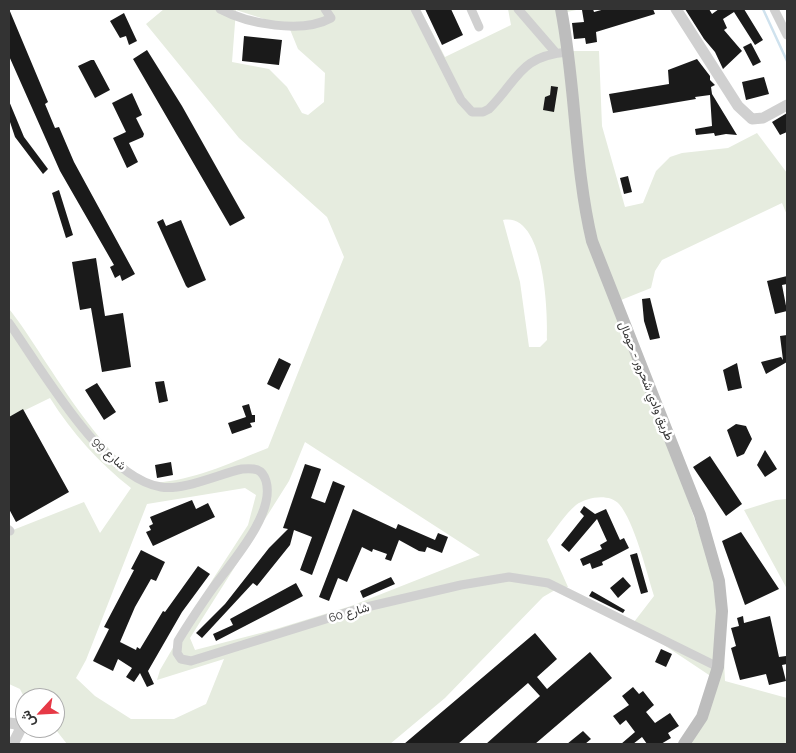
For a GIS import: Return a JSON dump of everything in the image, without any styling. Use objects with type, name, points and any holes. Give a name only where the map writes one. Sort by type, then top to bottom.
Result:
[{"type":"main road","name":"طريق وادي شحرور - حومال","points":[[561,9],[562,52],[586,217],[592,241],[700,515],[716,567],[721,594],[718,667],[702,717],[684,744]]},
{"type":"street","points":[[220,9],[237,16],[265,23],[306,26],[319,24],[331,18],[326,9]]},
{"type":"street","points":[[415,9],[461,100],[472,112],[483,112],[489,109],[528,63],[562,52],[518,9]]},
{"type":"street","points":[[471,9],[479,27]]},
{"type":"street","points":[[676,9],[747,116],[752,120],[759,119],[787,105]]},
{"type":"street","points":[[774,9],[787,35]]},
{"type":"street","name":"شارع 99","points":[[9,323],[90,437],[106,454],[136,478],[150,485],[171,488],[242,469],[253,468],[261,471]]},
{"type":"street","name":"شارع 60","points":[[261,471],[268,489],[268,497],[263,510],[244,544],[178,641],[177,653],[181,659],[191,661],[358,610],[411,596],[509,577],[548,583],[718,667]]},
{"type":"street","points":[[9,723],[17,724],[20,730],[13,744]]},
{"type":"shaded area","points":[[164,9],[420,9],[445,57],[511,25],[508,9],[581,9],[567,12],[572,51],[599,51],[602,126],[625,207],[643,203],[656,171],[670,157],[682,153],[728,148],[757,133],[787,173],[787,215],[782,203],[662,260],[655,271],[651,288],[621,300],[721,598],[725,681],[787,698],[787,744],[687,744],[682,737],[696,719],[712,677],[658,641],[634,622],[654,596],[640,548],[625,512],[615,501],[604,497],[592,498],[576,505],[564,517],[547,540],[568,587],[555,590],[543,597],[445,698],[390,744],[67,744],[62,738],[65,738],[65,688],[18,688],[9,684],[9,523],[13,530],[84,502],[100,533],[131,488],[87,447],[50,398],[9,418],[9,309],[100,438],[122,462],[143,477],[163,482],[190,477],[268,448],[344,257],[327,217],[239,138],[146,24]],"holes":[[[236,10],[289,27],[298,49],[325,73],[324,102],[308,115],[302,113],[287,87],[269,69],[232,62]],[[503,220],[517,222],[528,232],[536,247],[545,288],[546,309],[547,340],[540,347],[529,347],[520,282]],[[305,442],[480,555],[351,606],[276,629],[195,650],[190,638],[289,481]],[[245,488],[256,495],[248,525],[213,579],[160,670],[157,680],[224,659],[206,704],[174,719],[131,719],[95,696],[76,678],[86,660],[147,504]]]},
{"type":"shaded area","points":[[787,499],[787,589],[744,510],[776,500]]},
{"type":"building","points":[[9,9],[48,102],[45,104],[55,128],[59,127],[74,162],[135,274],[122,281],[120,275],[115,278],[110,267],[114,265],[60,171],[9,56]]},
{"type":"building","points":[[425,9],[451,9],[463,35],[442,45]]},
{"type":"building","points":[[593,9],[594,12],[605,9],[653,9],[655,14],[596,32],[597,42],[586,44],[585,38],[574,39],[572,23],[584,22],[582,10]]},
{"type":"building","points":[[685,9],[709,9],[712,14],[719,9],[744,9],[763,40],[755,45],[734,12],[723,19],[727,28],[724,30],[742,51],[723,69],[715,52],[704,39]]},
{"type":"building","points":[[124,13],[137,41],[129,45],[126,36],[120,38],[110,21]]},
{"type":"building","points":[[244,36],[282,40],[279,65],[242,61]]},
{"type":"building","points":[[751,43],[761,62],[753,66],[743,47]]},
{"type":"building","points":[[147,50],[182,106],[245,218],[230,226],[133,59]]},
{"type":"building","points":[[697,59],[715,85],[711,87],[712,94],[737,135],[715,136],[714,133],[696,135],[695,129],[712,126],[710,95],[613,113],[609,94],[669,84],[668,70]]},
{"type":"building","points":[[94,60],[110,90],[95,98],[78,66]]},
{"type":"building","points":[[764,77],[769,94],[746,100],[742,82]]},
{"type":"building","points":[[551,86],[558,87],[554,112],[543,110],[545,97],[550,95]]},
{"type":"building","points":[[132,93],[142,115],[136,118],[144,134],[143,137],[129,143],[138,162],[127,168],[113,138],[126,132],[112,103]]},
{"type":"building","points":[[9,101],[24,137],[48,169],[43,174],[15,137],[9,119]]},
{"type":"building","points":[[787,113],[787,132],[780,135],[772,122]]},
{"type":"building","points":[[628,176],[632,192],[624,194],[620,178]]},
{"type":"building","points":[[59,190],[73,235],[66,238],[52,193]]},
{"type":"building","points":[[163,219],[166,226],[181,220],[206,280],[188,288],[186,286],[157,222]]},
{"type":"building","points":[[96,258],[105,316],[123,313],[131,367],[102,372],[91,308],[80,310],[72,262]]},
{"type":"building","points":[[787,276],[787,284],[782,285],[787,311],[775,314],[767,281]]},
{"type":"building","points":[[650,298],[660,338],[650,340],[644,321],[642,299]]},
{"type":"building","points":[[787,335],[787,362],[766,374],[761,362],[781,357],[783,360],[780,336]]},
{"type":"building","points":[[279,358],[291,364],[279,390],[267,384]]},
{"type":"building","points":[[737,363],[742,388],[728,391],[723,370]]},
{"type":"building","points":[[164,381],[168,401],[159,403],[155,382]]},
{"type":"building","points":[[97,383],[116,412],[104,420],[85,390]]},
{"type":"building","points":[[249,404],[252,415],[255,415],[255,422],[250,423],[252,427],[232,434],[228,423],[246,417],[242,406]]},
{"type":"building","points":[[23,409],[69,492],[16,522],[9,509],[9,417]]},
{"type":"building","points":[[736,424],[746,426],[752,439],[744,454],[737,457],[727,430]]},
{"type":"building","points":[[765,450],[777,469],[765,477],[757,465]]},
{"type":"building","points":[[710,456],[742,504],[726,516],[693,467]]},
{"type":"building","points":[[171,462],[173,475],[157,478],[155,465]]},
{"type":"building","points":[[305,464],[321,469],[311,498],[325,503],[333,481],[345,486],[312,575],[300,570],[312,537],[294,530],[290,545],[257,586],[253,583],[202,638],[196,633],[225,604],[269,548],[288,529],[283,528]]},
{"type":"building","points":[[192,500],[196,509],[208,503],[215,517],[153,546],[146,532],[151,530],[149,526],[153,524],[150,517]]},
{"type":"building","points":[[584,506],[595,514],[606,509],[620,540],[624,538],[629,548],[602,562],[603,565],[592,569],[590,563],[583,566],[580,559],[602,549],[600,545],[607,541],[597,519],[569,552],[561,545],[584,516],[580,512]]},
{"type":"building","points":[[353,509],[396,529],[398,524],[435,540],[438,533],[448,537],[442,553],[427,547],[425,552],[419,551],[399,540],[391,561],[385,559],[387,554],[373,549],[372,552],[362,547],[347,582],[338,578],[329,601],[319,597]]},
{"type":"building","points":[[741,532],[779,589],[745,605],[722,541]]},
{"type":"building","points":[[141,550],[165,562],[156,581],[151,579],[135,607],[120,642],[136,650],[137,647],[140,649],[163,611],[165,612],[198,566],[210,574],[182,612],[148,671],[154,684],[147,687],[140,673],[134,682],[126,677],[132,668],[118,659],[113,671],[93,661],[109,629],[104,627],[134,570],[131,569]]},
{"type":"building","points":[[637,553],[648,592],[641,594],[630,555]]},
{"type":"building","points":[[391,577],[395,584],[363,598],[360,591]]},
{"type":"building","points":[[623,577],[631,586],[618,598],[610,588]]},
{"type":"building","points":[[296,583],[303,596],[216,641],[213,634],[233,625],[230,619]]},
{"type":"building","points":[[592,591],[625,610],[623,613],[589,596]]},
{"type":"building","points":[[743,616],[744,623],[770,616],[779,657],[786,656],[787,664],[782,665],[786,681],[769,685],[766,674],[740,680],[731,648],[736,646],[731,628],[739,626],[737,618]]},
{"type":"building","points":[[535,633],[557,659],[537,677],[547,689],[590,652],[612,678],[535,744],[486,744],[540,696],[528,683],[458,744],[404,744]]},
{"type":"building","points":[[661,649],[672,654],[666,667],[655,662]]},
{"type":"building","points":[[633,687],[639,694],[643,691],[654,705],[646,712],[655,723],[670,713],[679,726],[668,733],[671,738],[661,744],[647,744],[642,737],[633,744],[621,744],[635,732],[626,720],[620,725],[613,716],[629,705],[622,696]]},
{"type":"building","points":[[583,731],[591,739],[585,744],[567,744]]},
{"type":"waterway","points":[[763,9],[787,61]]}]
